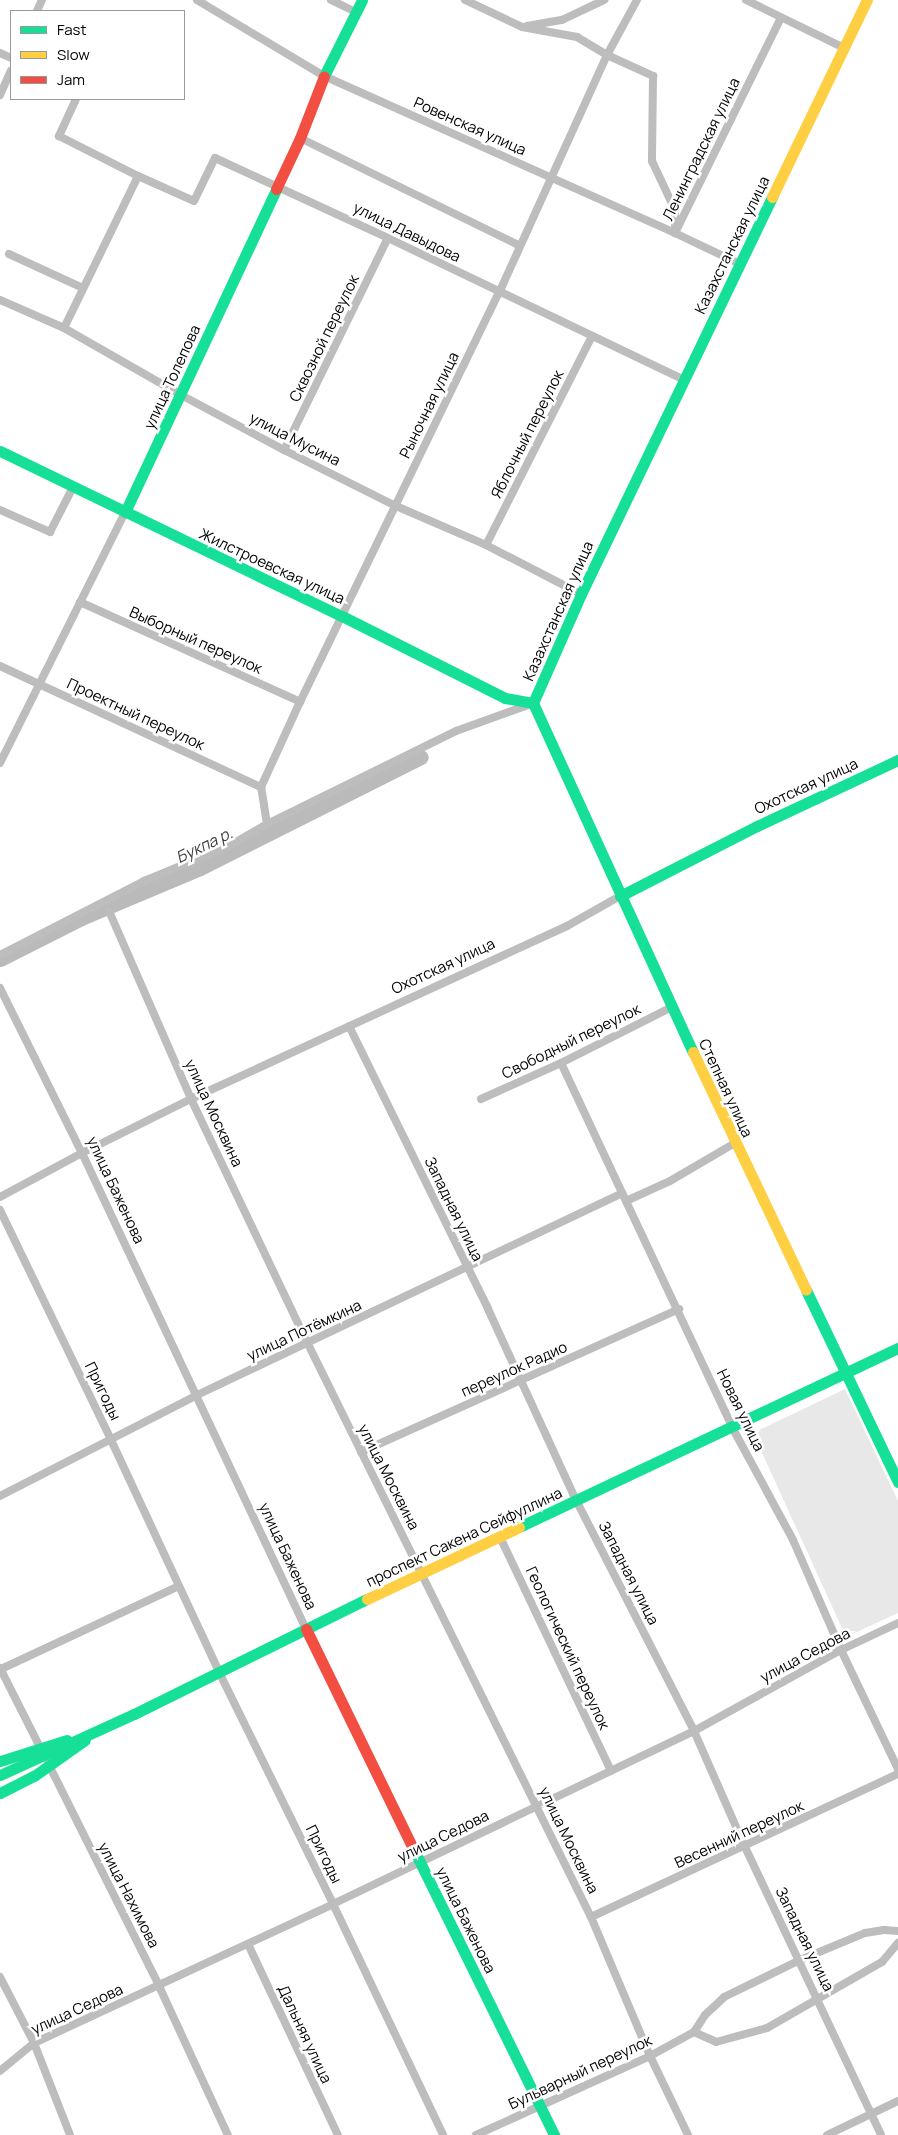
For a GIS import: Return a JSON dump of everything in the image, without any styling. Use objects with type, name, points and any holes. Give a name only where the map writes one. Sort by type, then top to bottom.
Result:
[{"type":"main road","name":"улица Толепова","points":[[124,512],[181,395],[276,185],[300,138],[324,76],[362,0]]},
{"type":"main road","name":"Казахстанская улица","points":[[533,703],[581,594],[867,0]]},
{"type":"main road","name":"Жилстроевская улица","points":[[0,451],[73,488],[342,616],[504,698],[533,703]]},
{"type":"main road","name":"Степная улица","points":[[533,703],[735,1143],[898,1482]]},
{"type":"main road","name":"Охотская улица","points":[[620,896],[752,828],[898,760]]},
{"type":"main road","name":"проспект Сакена Сейфуллина","points":[[42,1751],[98,1731],[422,1573],[898,1348]]},
{"type":"main road","name":"улица Баженова","points":[[306,1629],[554,2135]]},
{"type":"main road","points":[[0,1793],[49,1766],[98,1731]]},
{"type":"main road","points":[[0,1761],[42,1751]]},
{"type":"main road","points":[[0,1775],[42,1751]]},
{"type":"street","name":"Ровенская улица","points":[[197,0],[324,76],[740,264]]},
{"type":"street","points":[[331,0],[356,12]]},
{"type":"street","name":"Ленинградская улица","points":[[465,0],[522,27],[577,37],[607,55],[653,76],[650,139],[652,161],[675,210],[675,233]]},
{"type":"street","points":[[522,27],[562,20],[604,0]]},
{"type":"street","name":"Рыночная улица","points":[[261,788],[300,702],[499,292],[607,55],[637,0]]},
{"type":"street","points":[[746,0],[844,48]]},
{"type":"street","name":"Ленинградская улица","points":[[675,233],[781,18]]},
{"type":"street","points":[[0,95],[10,72]]},
{"type":"street","name":"улица Давыдова","points":[[76,100],[59,136],[138,176],[194,201],[215,158],[388,238],[684,380]]},
{"type":"street","points":[[300,138],[520,246]]},
{"type":"street","points":[[64,328],[138,176]]},
{"type":"street","name":"Сквозной переулок","points":[[284,450],[388,238]]},
{"type":"street","points":[[9,254],[83,288]]},
{"type":"street","name":"улица Мусина","points":[[0,300],[64,328],[181,395],[284,450],[396,506],[486,545],[581,594]]},
{"type":"street","name":"Яблочный переулок","points":[[486,545],[592,336]]},
{"type":"street","points":[[0,510],[50,532],[73,488]]},
{"type":"street","name":"улица Толепова","points":[[0,763],[124,512]]},
{"type":"street","name":"Выборный переулок","points":[[80,602],[300,702]]},
{"type":"street","name":"Проектный переулок","points":[[0,666],[261,788]]},
{"type":"street","name":"Казахстанская улица","points":[[0,955],[144,881],[229,846],[267,824],[456,731],[533,703]]},
{"type":"street","points":[[261,788],[267,824]]},
{"type":"street","name":"Охотская улица","points":[[0,1197],[82,1152],[191,1099],[566,926],[620,896]]},
{"type":"street","name":"улица Москвина","points":[[108,911],[191,1099],[308,1344],[591,1917],[650,2056],[688,2135]]},
{"type":"street","name":"улица Баженова","points":[[0,988],[82,1152],[306,1629]]},
{"type":"street","name":"Свободный переулок","points":[[481,1099],[561,1063],[672,1007]]},
{"type":"street","name":"Западная улица","points":[[349,1026],[468,1268],[576,1500],[694,1731],[745,1847],[882,2135]]},
{"type":"street","name":"Новая улица","points":[[561,1063],[679,1309],[732,1427],[792,1540],[841,1650],[898,1769]]},
{"type":"street","name":"улица Потёмкина","points":[[0,1496],[195,1396],[624,1197],[670,1181],[735,1143]]},
{"type":"street","name":"Пригоды","points":[[0,1210],[111,1440],[219,1672],[333,1904],[443,2135]]},
{"type":"street","name":"переулок Радио","points":[[361,1452],[679,1309]]},
{"type":"street","name":"Геологический переулок","points":[[500,1536],[611,1771]]},
{"type":"street","name":"улица Нахимова","points":[[180,1586],[0,1668],[159,1986],[228,2135]]},
{"type":"street","name":"улица Седова","points":[[0,2071],[34,2043],[333,1904],[694,1731],[841,1650],[898,1623]]},
{"type":"street","name":"Весенний переулок","points":[[591,1917],[745,1847],[898,1774]]},
{"type":"street","name":"Бульварный переулок","points":[[476,2135],[540,2104],[650,2056],[694,2032],[705,2015],[724,1997],[800,1960],[865,1934],[884,1930],[898,1932]]},
{"type":"street","points":[[694,2032],[716,2042],[767,2028],[882,1962],[898,1943]]},
{"type":"street","name":"Дальняя улица","points":[[248,1944],[338,2135]]},
{"type":"street","points":[[0,1977],[34,2043],[70,2135]]},
{"type":"street","points":[[827,2135],[898,2101]]},
{"type":"shaded area","points":[[845,1389],[898,1501],[898,1613],[846,1637],[753,1433]]},
{"type":"waterway","name":"Букпа р.","points":[[0,959],[81,918],[200,868],[421,757]]},
{"type":"traffic: fast","points":[[324,76],[362,0]]},
{"type":"traffic: fast","points":[[125,512],[276,189]]},
{"type":"traffic: fast","points":[[533,703],[581,594],[772,197]]},
{"type":"traffic: fast","points":[[0,451],[342,616],[505,698],[533,703]]},
{"type":"traffic: fast","points":[[533,703],[693,1052]]},
{"type":"traffic: fast","points":[[620,896],[757,826],[898,760]]},
{"type":"traffic: fast","points":[[806,1290],[898,1482]]},
{"type":"traffic: fast","points":[[519,1527],[898,1348]]},
{"type":"traffic: fast","points":[[0,1775],[134,1714],[367,1599]]},
{"type":"traffic: fast","points":[[0,1761],[67,1740]]},
{"type":"traffic: fast","points":[[0,1793],[34,1776],[85,1740]]},
{"type":"traffic: fast","points":[[414,1850],[554,2135]]},
{"type":"traffic: slow","points":[[772,197],[867,0]]},
{"type":"traffic: slow","points":[[693,1052],[806,1290]]},
{"type":"traffic: slow","points":[[367,1599],[519,1527]]},
{"type":"traffic: jam","points":[[276,189],[300,138],[324,76]]},
{"type":"traffic: jam","points":[[306,1629],[414,1850]]}]
